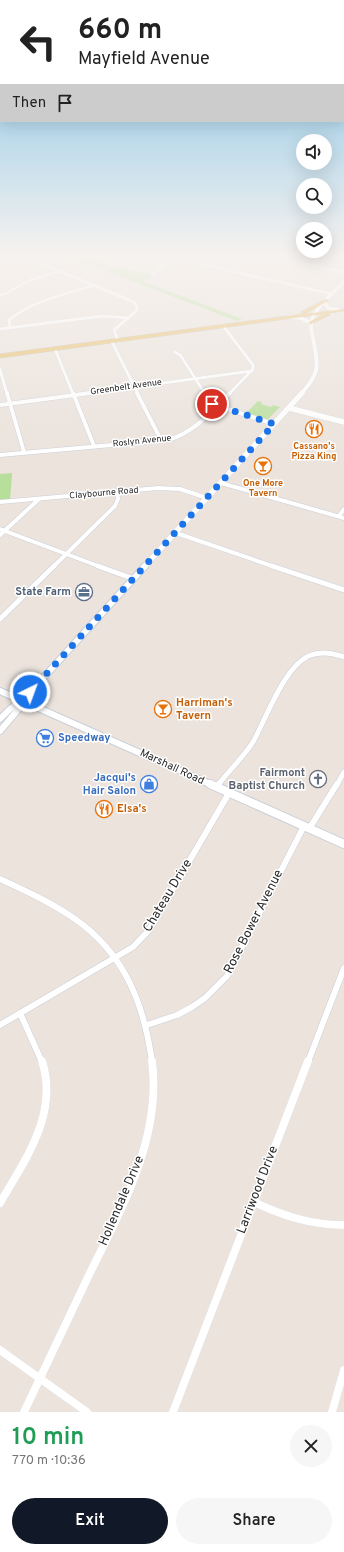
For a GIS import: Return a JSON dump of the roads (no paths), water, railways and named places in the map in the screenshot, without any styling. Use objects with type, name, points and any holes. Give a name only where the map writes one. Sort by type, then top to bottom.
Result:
[{"type":"main road","points":[[0,356],[251,323]]},
{"type":"main road","points":[[0,719],[10,709],[23,700],[310,384],[318,364],[311,323]]},
{"type":"main road","points":[[289,408],[344,422]]},
{"type":"main road","name":"Marshall Road","points":[[0,690],[344,844]]},
{"type":"main road","points":[[0,731],[18,711],[23,700]]},
{"type":"street","points":[[8,323],[10,328]]},
{"type":"street","points":[[0,329],[51,323]]},
{"type":"street","points":[[118,341],[114,330],[122,323]]},
{"type":"street","points":[[224,327],[252,365],[252,371]]},
{"type":"street","points":[[112,342],[161,440]]},
{"type":"street","points":[[55,349],[94,446]]},
{"type":"street","points":[[175,352],[181,356],[210,402],[216,407],[274,424]]},
{"type":"street","points":[[0,369],[24,452]]},
{"type":"street","name":"Greenbelt Avenue","points":[[0,405],[252,371]]},
{"type":"street","name":"Roslyn Avenue","points":[[0,454],[176,438],[197,426],[252,371]]},
{"type":"street","points":[[221,483],[344,518]]},
{"type":"street","name":"Claybourne Road","points":[[0,502],[173,488],[207,498]]},
{"type":"street","points":[[0,619],[115,506],[118,499],[117,492]]},
{"type":"street","points":[[0,534],[2,530],[39,499]]},
{"type":"street","points":[[339,516],[344,509]]},
{"type":"street","points":[[2,530],[134,579]]},
{"type":"street","points":[[176,533],[344,590]]},
{"type":"street","points":[[217,788],[222,780],[245,755],[280,691],[299,663],[308,656],[318,653],[330,653],[344,656]]},
{"type":"street","name":"Rose Bower Avenue","points":[[147,1025],[177,1015],[192,1007],[209,994],[227,976],[306,828],[327,802],[344,772]]},
{"type":"street","name":"Chateau Drive","points":[[0,1025],[133,947],[149,930],[229,793]]},
{"type":"street","name":"Hollendale Drive","points":[[0,879],[72,917],[101,941],[115,958],[132,985],[147,1025],[153,1064],[153,1087],[148,1127],[141,1158],[122,1208],[24,1412]]},
{"type":"street","name":"Larriwood Drive","points":[[173,1412],[344,968]]},
{"type":"street","points":[[0,1204],[35,1142],[46,1114],[48,1101],[46,1074],[42,1061],[20,1014]]},
{"type":"street","points":[[254,1202],[279,1214],[294,1219],[329,1225],[344,1225]]},
{"type":"street","points":[[0,1350],[87,1412]]},
{"type":"street","points":[[332,1412],[344,1370]]},
{"type":"place","name":"Cassano's Pizza King","points":[[314,429]]},
{"type":"place","name":"One More Tavern","points":[[263,466]]},
{"type":"place","name":"State Farm","points":[[84,592]]},
{"type":"place","name":"Harriman's Tavern","points":[[163,709]]},
{"type":"place","name":"Speedway","points":[[45,738]]},
{"type":"place","name":"Fairmont Baptist Church","points":[[318,779]]},
{"type":"place","name":"Jacqui's Hair Salon","points":[[149,784]]},
{"type":"place","name":"Elsa's","points":[[104,809]]}]
